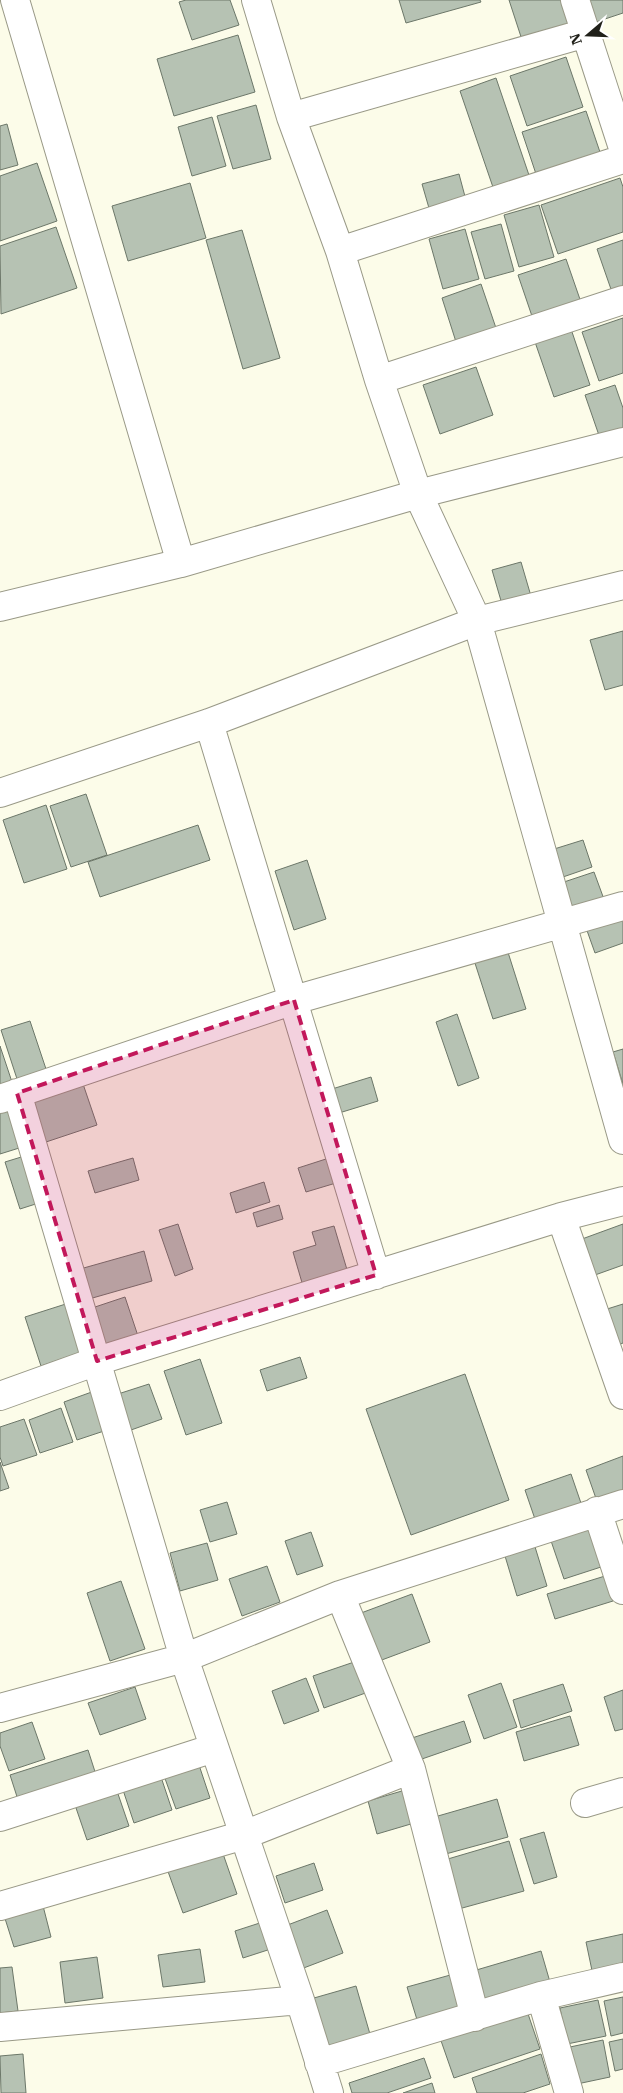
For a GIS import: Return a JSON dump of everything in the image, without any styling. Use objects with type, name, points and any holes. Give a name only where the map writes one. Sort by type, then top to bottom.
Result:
[{"type":"street","points":[[0,3],[8,0]]},
{"type":"street","points":[[15,0],[181,563]]},
{"type":"street","points":[[575,0],[623,148]]},
{"type":"street","points":[[265,2],[292,116],[340,252],[379,380],[418,494],[477,621],[623,1140]]},
{"type":"street","points":[[292,116],[586,33]]},
{"type":"street","points":[[340,252],[623,159]]},
{"type":"street","points":[[379,380],[623,300]]},
{"type":"street","points":[[0,607],[181,563],[418,494],[623,442]]},
{"type":"street","points":[[0,793],[209,723],[477,621],[623,585]]},
{"type":"street","points":[[209,723],[376,1274]]},
{"type":"street","points":[[329,2093],[300,2000],[184,1658],[97,1361],[9,1096],[294,1000],[623,906]]},
{"type":"street","points":[[0,1396],[97,1361],[561,1217],[623,1201]]},
{"type":"street","points":[[561,1217],[623,1395]]},
{"type":"street","points":[[0,1708],[184,1658],[340,1595],[623,1504]]},
{"type":"street","points":[[597,1512],[623,1590]]},
{"type":"street","points":[[340,1595],[411,1769],[476,2017]]},
{"type":"street","points":[[0,1817],[214,1748]]},
{"type":"street","points":[[1,1902],[244,1835],[411,1769]]},
{"type":"street","points":[[585,1803],[623,1792]]},
{"type":"street","points":[[319,2063],[476,2017],[540,1996],[623,1977]]},
{"type":"street","points":[[540,1996],[569,2093]]},
{"type":"street","points":[[0,2027],[300,2000]]},
{"type":"highlighted area","points":[[294,1000],[376,1275],[97,1361],[17,1093]]},
{"type":"building","points":[[186,0],[230,0],[239,25],[192,40],[179,2]]},
{"type":"building","points":[[399,0],[480,0],[481,2],[406,23]]},
{"type":"building","points":[[509,0],[563,0],[572,29],[524,46]]},
{"type":"building","points":[[585,0],[623,0],[623,13],[593,23]]},
{"type":"building","points":[[238,35],[255,92],[174,116],[157,59]]},
{"type":"building","points":[[566,57],[583,107],[527,126],[510,76]]},
{"type":"building","points":[[496,78],[532,184],[496,196],[460,91]]},
{"type":"building","points":[[256,105],[271,159],[233,169],[217,116]]},
{"type":"building","points":[[586,111],[602,158],[538,180],[522,132]]},
{"type":"building","points":[[212,117],[226,166],[192,176],[178,127]]},
{"type":"building","points":[[7,124],[18,165],[0,170],[0,126]]},
{"type":"building","points":[[37,163],[57,221],[0,241],[0,176]]},
{"type":"building","points":[[459,174],[467,204],[431,215],[422,184]]},
{"type":"building","points":[[620,178],[623,187],[623,232],[558,254],[541,205]]},
{"type":"building","points":[[190,183],[206,238],[128,261],[112,206]]},
{"type":"building","points":[[539,205],[554,257],[519,267],[504,215]]},
{"type":"building","points":[[501,224],[514,271],[485,279],[471,232]]},
{"type":"building","points":[[56,227],[77,288],[1,314],[0,246]]},
{"type":"building","points":[[465,229],[479,279],[443,289],[429,239]]},
{"type":"building","points":[[242,230],[280,358],[243,369],[206,240]]},
{"type":"building","points":[[623,240],[623,292],[613,295],[597,249]]},
{"type":"building","points":[[566,259],[583,308],[535,325],[518,275]]},
{"type":"building","points":[[481,284],[497,331],[457,345],[442,298]]},
{"type":"building","points":[[623,318],[623,373],[599,381],[582,332]]},
{"type":"building","points":[[571,329],[590,385],[554,397],[535,342]]},
{"type":"building","points":[[476,367],[493,415],[440,434],[423,385]]},
{"type":"building","points":[[615,385],[623,408],[623,437],[602,444],[585,395]]},
{"type":"building","points":[[521,562],[533,603],[504,611],[492,570]]},
{"type":"building","points":[[623,631],[623,685],[605,690],[590,640]]},
{"type":"building","points":[[86,794],[107,855],[71,867],[50,806]]},
{"type":"building","points":[[46,805],[67,869],[24,883],[3,820]]},
{"type":"building","points":[[198,825],[210,860],[100,897],[88,862]]},
{"type":"building","points":[[583,840],[592,867],[560,878],[551,850]]},
{"type":"building","points":[[307,860],[326,919],[294,930],[275,871]]},
{"type":"building","points":[[594,872],[605,902],[571,914],[561,883]]},
{"type":"building","points":[[623,912],[623,943],[595,953],[585,925]]},
{"type":"building","points":[[506,946],[526,1009],[493,1019],[473,957]]},
{"type":"building","points":[[457,1014],[479,1078],[458,1086],[436,1022]]},
{"type":"building","points":[[30,1021],[48,1075],[19,1085],[1,1030]]},
{"type":"building","points":[[0,1046],[15,1091],[0,1096]]},
{"type":"building","points":[[623,1049],[623,1084],[613,1052]]},
{"type":"building","points":[[371,1077],[378,1101],[339,1113],[332,1089]]},
{"type":"building","points":[[82,1081],[97,1125],[40,1144],[25,1100]]},
{"type":"building","points":[[16,1098],[32,1144],[0,1154],[0,1103]]},
{"type":"building","points":[[31,1154],[45,1201],[20,1209],[5,1162]]},
{"type":"building","points":[[133,1158],[139,1180],[95,1193],[88,1171]]},
{"type":"building","points":[[329,1158],[336,1183],[306,1192],[298,1168]]},
{"type":"building","points":[[264,1182],[270,1202],[236,1213],[230,1193]]},
{"type":"building","points":[[279,1205],[283,1219],[257,1227],[253,1213]]},
{"type":"building","points":[[178,1224],[193,1269],[175,1276],[159,1230]]},
{"type":"building","points":[[623,1224],[623,1265],[595,1275],[582,1239]]},
{"type":"building","points":[[334,1226],[348,1273],[303,1286],[293,1252],[316,1245],[312,1232]]},
{"type":"building","points":[[144,1251],[152,1281],[82,1301],[73,1271]]},
{"type":"building","points":[[125,1297],[138,1336],[96,1350],[83,1311]]},
{"type":"building","points":[[72,1302],[88,1350],[41,1366],[25,1317]]},
{"type":"building","points":[[623,1304],[623,1343],[616,1346],[604,1310]]},
{"type":"building","points":[[300,1357],[307,1378],[267,1391],[260,1370]]},
{"type":"building","points":[[200,1359],[222,1423],[186,1435],[164,1371]]},
{"type":"building","points":[[465,1374],[509,1500],[411,1535],[366,1409]]},
{"type":"building","points":[[149,1384],[162,1419],[131,1430],[118,1394]]},
{"type":"building","points":[[100,1389],[113,1428],[77,1440],[64,1402]]},
{"type":"building","points":[[61,1408],[73,1442],[40,1453],[29,1420]]},
{"type":"building","points":[[24,1419],[37,1455],[3,1466],[0,1457],[0,1427]]},
{"type":"building","points":[[623,1456],[623,1498],[599,1507],[586,1470]]},
{"type":"building","points":[[0,1462],[9,1488],[0,1491]]},
{"type":"building","points":[[571,1474],[583,1509],[537,1525],[525,1490]]},
{"type":"building","points":[[227,1502],[237,1534],[210,1542],[200,1510]]},
{"type":"building","points":[[587,1523],[601,1567],[564,1579],[549,1535]]},
{"type":"building","points":[[311,1532],[323,1566],[297,1575],[285,1541]]},
{"type":"building","points":[[532,1537],[547,1586],[517,1596],[502,1546]]},
{"type":"building","points":[[207,1543],[218,1580],[180,1591],[170,1553]]},
{"type":"building","points":[[267,1566],[280,1602],[242,1616],[229,1579]]},
{"type":"building","points":[[605,1576],[613,1601],[555,1619],[547,1594]]},
{"type":"building","points":[[121,1581],[145,1649],[110,1661],[87,1593]]},
{"type":"building","points":[[412,1594],[430,1642],[371,1664],[353,1616]]},
{"type":"building","points":[[360,1660],[371,1691],[324,1708],[313,1676]]},
{"type":"building","points":[[306,1678],[319,1711],[284,1724],[272,1691]]},
{"type":"building","points":[[501,1683],[517,1727],[484,1739],[468,1695]]},
{"type":"building","points":[[563,1684],[572,1711],[521,1728],[513,1700]]},
{"type":"building","points":[[135,1687],[146,1719],[100,1735],[88,1703]]},
{"type":"building","points":[[623,1690],[623,1729],[615,1731],[604,1697]]},
{"type":"building","points":[[570,1716],[579,1745],[524,1761],[516,1732]]},
{"type":"building","points":[[464,1721],[471,1742],[419,1760],[412,1738]]},
{"type":"building","points":[[32,1722],[45,1759],[9,1771],[0,1746],[0,1733]]},
{"type":"building","points":[[88,1750],[98,1781],[20,1806],[10,1775]]},
{"type":"building","points":[[198,1762],[210,1798],[176,1809],[163,1773]]},
{"type":"building","points":[[161,1777],[172,1810],[134,1823],[123,1790]]},
{"type":"building","points":[[412,1788],[421,1821],[377,1834],[368,1801]]},
{"type":"building","points":[[117,1791],[129,1826],[87,1840],[75,1805]]},
{"type":"building","points":[[497,1799],[508,1837],[442,1855],[431,1818]]},
{"type":"building","points":[[544,1832],[557,1877],[534,1884],[520,1839]]},
{"type":"building","points":[[509,1841],[524,1891],[455,1910],[441,1861]]},
{"type":"building","points":[[221,1848],[237,1894],[183,1913],[166,1866]]},
{"type":"building","points":[[314,1863],[323,1890],[285,1903],[276,1876]]},
{"type":"building","points":[[41,1898],[51,1937],[14,1947],[2,1909]]},
{"type":"building","points":[[327,1910],[343,1953],[301,1969],[285,1926]]},
{"type":"building","points":[[269,1920],[277,1947],[243,1958],[235,1931]]},
{"type":"building","points":[[623,1934],[623,1974],[594,1980],[586,1942]]},
{"type":"building","points":[[200,1949],[205,1982],[163,1987],[158,1955]]},
{"type":"building","points":[[541,1951],[552,1989],[484,2008],[473,1971]]},
{"type":"building","points":[[97,1957],[103,1998],[65,2003],[60,1962]]},
{"type":"building","points":[[12,1967],[18,2011],[0,2013],[0,1968]]},
{"type":"building","points":[[454,1974],[464,2010],[418,2023],[407,1987]]},
{"type":"building","points":[[356,1986],[372,2041],[330,2053],[314,1998]]},
{"type":"building","points":[[623,1997],[623,2033],[611,2036],[604,2001]]},
{"type":"building","points":[[598,2000],[606,2036],[567,2044],[560,2008]]},
{"type":"building","points":[[525,2005],[540,2049],[454,2078],[439,2035]]},
{"type":"building","points":[[623,2039],[623,2069],[615,2071],[609,2042]]},
{"type":"building","points":[[603,2040],[610,2077],[577,2084],[570,2047]]},
{"type":"building","points":[[23,2054],[26,2093],[1,2093],[0,2056]]},
{"type":"building","points":[[541,2054],[550,2084],[523,2093],[477,2093],[472,2078]]},
{"type":"building","points":[[424,2058],[431,2078],[387,2093],[352,2093],[349,2083]]},
{"type":"building","points":[[432,2083],[435,2093],[403,2093]]}]
